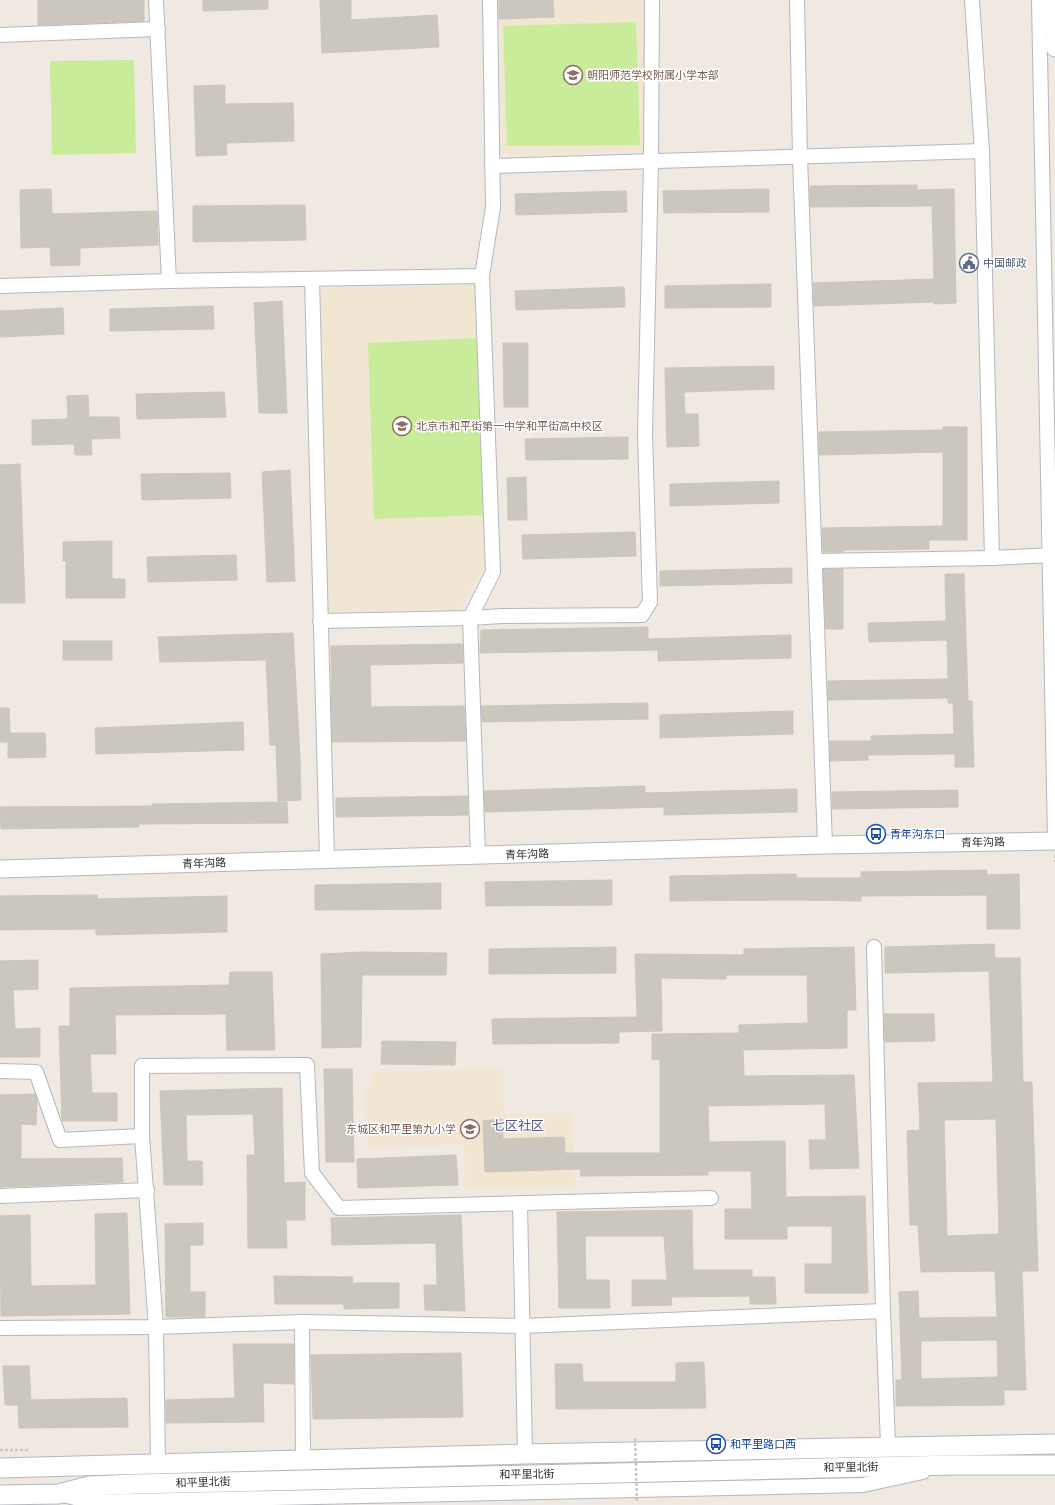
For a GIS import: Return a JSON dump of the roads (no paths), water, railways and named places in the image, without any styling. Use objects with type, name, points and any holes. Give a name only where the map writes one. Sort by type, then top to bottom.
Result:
[{"type":"main road","name":"和平里北街","points":[[0,1468],[525,1454],[1055,1444]]},
{"type":"main road","name":"和平里北街","points":[[0,1495],[58,1494],[90,1486],[136,1484],[956,1465],[1055,1465]]},
{"type":"street","points":[[156,0],[169,281]]},
{"type":"street","points":[[478,855],[470,618],[493,572],[482,276],[493,207],[490,0]]},
{"type":"street","points":[[320,622],[502,616],[642,615],[650,602],[645,434],[651,161],[652,0]]},
{"type":"street","points":[[797,0],[800,157],[825,845]]},
{"type":"street","points":[[972,0],[982,151],[992,558]]},
{"type":"street","points":[[1039,0],[1052,555],[1055,841]]},
{"type":"street","points":[[1054,0],[1055,48]]},
{"type":"street","points":[[0,35],[158,29]]},
{"type":"street","points":[[492,166],[982,151]]},
{"type":"street","points":[[0,286],[169,281],[482,276]]},
{"type":"street","points":[[312,279],[327,859]]},
{"type":"street","points":[[815,561],[992,558],[1052,555]]},
{"type":"street","name":"青年沟路","points":[[0,869],[825,845],[1055,841]]},
{"type":"street","points":[[874,947],[883,1311],[888,1446]]},
{"type":"street","points":[[158,1464],[156,1327],[142,1136],[142,1066],[307,1066],[312,1173],[339,1208],[711,1198]]},
{"type":"street","points":[[0,1071],[36,1072],[60,1140],[142,1136]]},
{"type":"street","points":[[0,1196],[147,1190]]},
{"type":"street","points":[[520,1203],[525,1454]]},
{"type":"street","points":[[0,1328],[156,1327],[302,1322],[522,1326],[883,1311]]},
{"type":"street","points":[[302,1322],[304,1460]]},
{"type":"place","name":"朝阳师范学校附属小学本部","points":[[573,75]]},
{"type":"place","name":"中国邮政","points":[[969,263]]},
{"type":"place","name":"北京市和平街第一中学和平街高中校区","points":[[402,426]]},
{"type":"place","name":"青年沟东口","points":[[876,834]]},
{"type":"place","name":"东城区和平里第九小学","points":[[470,1129]]},
{"type":"place","name":"和平里路口西","points":[[716,1444]]},
{"type":"district","name":"七区社区","points":[[518,1125]]}]
